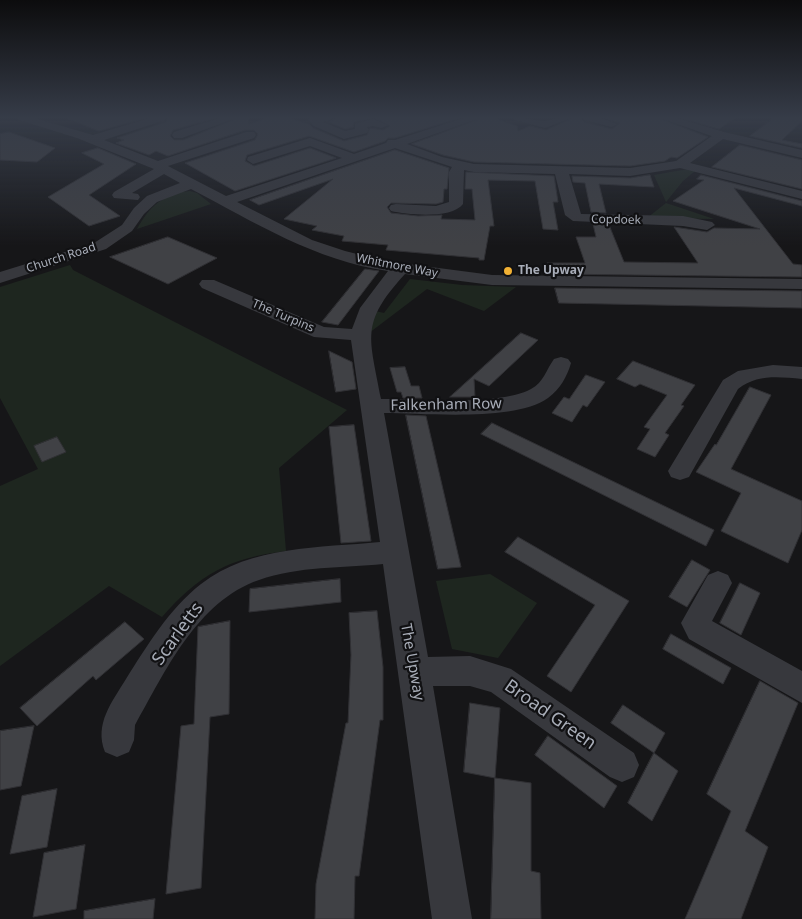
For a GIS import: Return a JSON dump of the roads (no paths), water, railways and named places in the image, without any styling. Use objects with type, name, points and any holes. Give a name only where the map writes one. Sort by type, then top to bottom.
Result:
[{"type":"street","name":"Whitmore Way","points":[[147,161],[225,200],[275,229],[306,243],[350,258],[400,269],[501,280],[802,284]]},
{"type":"street","points":[[152,189],[135,190],[162,167],[179,161]]},
{"type":"street","points":[[225,200],[340,161]]},
{"type":"street","points":[[444,161],[459,166],[491,169],[630,172],[680,164],[686,161]]},
{"type":"street","points":[[680,164],[802,195]]},
{"type":"street","points":[[396,208],[441,209],[454,206],[456,204],[456,172],[459,166]]},
{"type":"street","name":"Copdoek","points":[[561,171],[574,219],[683,221],[707,225]]},
{"type":"street","name":"Church Road","points":[[0,278],[100,246],[127,228],[139,211],[152,199],[191,184]]},
{"type":"street","name":"The Upway","points":[[400,269],[367,312],[361,324],[360,336],[452,919]]},
{"type":"street","name":"The Turpins","points":[[208,284],[322,333],[360,336]]},
{"type":"street","name":"Falkenham Row","points":[[372,406],[480,406],[514,404],[540,393],[557,376],[561,364]]},
{"type":"street","points":[[680,471],[730,385],[739,376],[757,372],[802,373]]},
{"type":"street","name":"Scarletts","points":[[117,740],[118,721],[187,616],[216,588],[229,579],[255,569],[280,564],[394,552]]},
{"type":"street","points":[[718,583],[696,623],[700,630],[802,688]]},
{"type":"street","name":"Broad Green","points":[[414,672],[470,672],[500,680],[622,765]]},
{"type":"place","name":"The Upway","points":[[508,271]]}]
